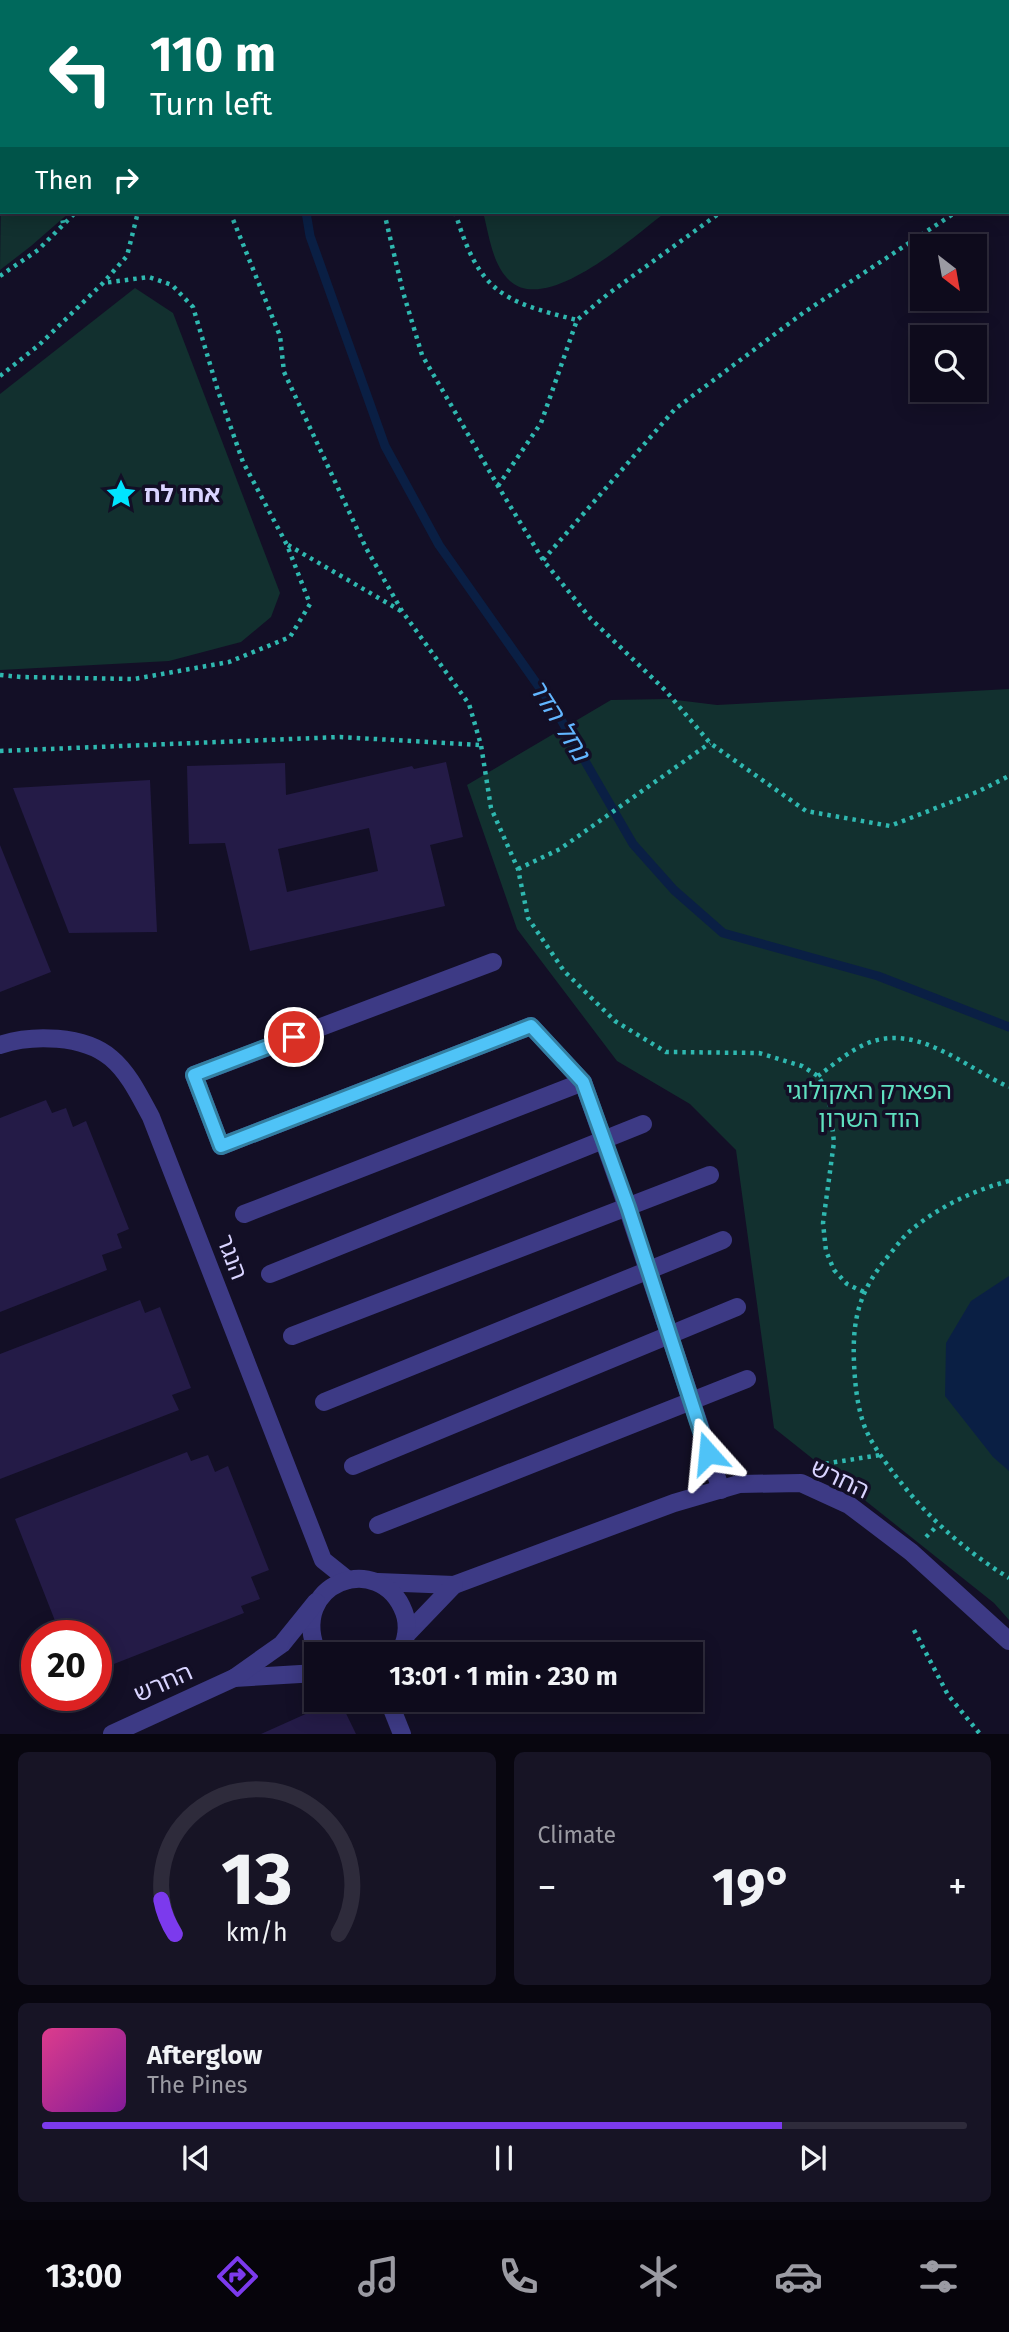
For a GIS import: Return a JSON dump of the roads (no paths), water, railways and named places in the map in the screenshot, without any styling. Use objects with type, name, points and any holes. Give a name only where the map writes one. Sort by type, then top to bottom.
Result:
[{"type":"street","points":[[493,962],[194,1075],[221,1146],[531,1026],[583,1082],[628,1207],[720,1490]]},
{"type":"street","name":"הנגר","points":[[0,1045],[11,1041],[45,1039],[87,1045],[108,1055],[134,1087],[151,1117],[323,1560],[348,1580]]},
{"type":"street","points":[[244,1214],[583,1082]]},
{"type":"street","points":[[270,1274],[643,1124]]},
{"type":"street","points":[[292,1336],[710,1175]]},
{"type":"street","points":[[324,1402],[723,1240]]},
{"type":"street","points":[[354,1466],[737,1307]]},
{"type":"street","points":[[378,1525],[747,1380]]},
{"type":"street","name":"החרש","points":[[112,1734],[234,1678],[282,1644],[333,1585],[363,1578],[378,1582],[454,1585],[674,1503],[739,1484],[801,1483],[849,1505],[911,1552],[1009,1641]]},
{"type":"street","points":[[378,1582],[391,1590],[400,1602],[406,1618],[407,1634]]},
{"type":"street","name":"החרש","points":[[403,1642],[407,1634],[454,1585]]},
{"type":"street","points":[[313,1642],[310,1626],[316,1602]]},
{"type":"street","name":"החרש","points":[[234,1678],[304,1674]]},
{"type":"street","points":[[393,1712],[402,1734]]},
{"type":"water","points":[[1009,1276],[1009,1471],[993,1457],[945,1396],[946,1343],[971,1301]]},
{"type":"waterway","name":"נחל הדר","points":[[306,214],[310,236],[385,446],[439,545],[556,711],[633,844],[674,890],[723,933],[878,976],[1009,1027]]},
{"type":"place","name":"אחו לח","points":[[121,494]]},
{"type":"park label","name":"הפארק האקולוגי הוד השרון","points":[[869,1105]]}]
